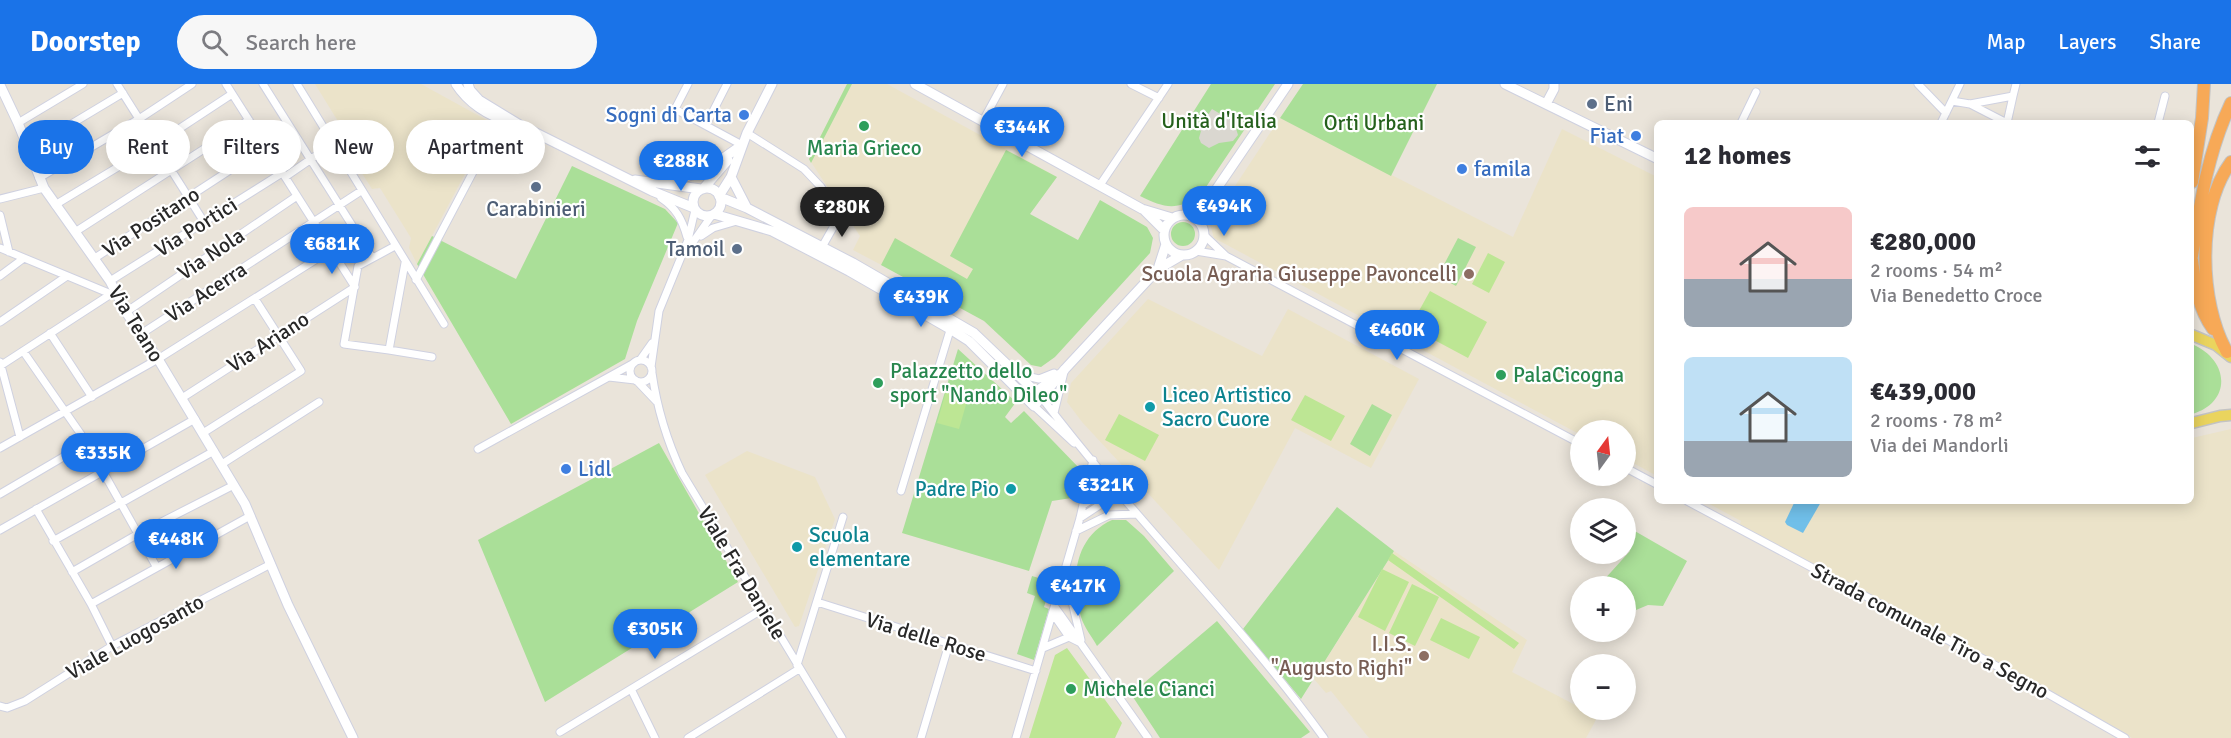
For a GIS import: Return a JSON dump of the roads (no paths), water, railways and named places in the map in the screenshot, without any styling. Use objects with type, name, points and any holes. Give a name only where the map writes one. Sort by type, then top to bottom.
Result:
[{"type":"highway","points":[[2194,169],[2202,118],[2204,84]]},
{"type":"highway","points":[[2194,245],[2208,166],[2231,103]]},
{"type":"highway","points":[[2217,335],[2206,286],[2205,252],[2211,210],[2219,182],[2231,162]]},
{"type":"highway","points":[[2194,272],[2205,318],[2229,355]]},
{"type":"main road","points":[[2194,336],[2216,345],[2229,355]]},
{"type":"main road","points":[[2194,423],[2225,415],[2231,407]]},
{"type":"street","points":[[23,120],[83,84]]},
{"type":"street","points":[[117,84],[139,119]]},
{"type":"street","points":[[39,178],[139,119],[192,84]]},
{"type":"street","points":[[226,84],[249,120]]},
{"type":"street","points":[[263,84],[372,257]]},
{"type":"street","points":[[297,84],[319,120]]},
{"type":"street","points":[[456,84],[475,105],[504,120]]},
{"type":"street","points":[[468,84],[479,100],[512,120]]},
{"type":"street","points":[[688,84],[675,109],[742,145]]},
{"type":"street","points":[[706,126],[727,84]]},
{"type":"street","points":[[713,214],[719,208],[719,196],[731,177],[747,133],[772,84]]},
{"type":"street","points":[[915,84],[1142,209],[1172,218],[1186,214],[1209,200]]},
{"type":"street","points":[[983,121],[1003,84]]},
{"type":"street","points":[[1131,84],[1159,98]]},
{"type":"street","points":[[1100,185],[1168,84]]},
{"type":"street","points":[[1196,251],[1202,244],[1209,200],[1288,84]]},
{"type":"street","points":[[1505,84],[1654,157]]},
{"type":"street","points":[[1546,104],[1554,89],[1554,84]]},
{"type":"street","points":[[1918,84],[1946,113]]},
{"type":"street","points":[[1942,120],[1959,84]]},
{"type":"street","points":[[2008,120],[2016,84]]},
{"type":"street","name":"Via Teano","points":[[0,85],[2,96],[18,123]]},
{"type":"street","points":[[1742,120],[1756,92]]},
{"type":"street","points":[[78,120],[123,93]]},
{"type":"street","points":[[190,122],[232,94]]},
{"type":"street","points":[[1970,104],[2013,96]]},
{"type":"street","points":[[2159,120],[2165,96]]},
{"type":"street","points":[[1952,101],[1970,104],[2001,120]]},
{"type":"street","points":[[416,280],[501,119]]},
{"type":"street","points":[[747,133],[804,169],[821,187],[840,217],[822,247]]},
{"type":"street","points":[[545,137],[652,191],[695,209],[705,216],[713,214],[772,231],[952,325],[974,333],[1042,398],[1112,486],[1212,598],[1324,738]]},
{"type":"street","points":[[666,183],[705,171],[742,145]]},
{"type":"street","points":[[695,209],[694,195],[742,145]]},
{"type":"street","name":"Via Portici","points":[[110,281],[311,159]]},
{"type":"street","name":"Via Teano","points":[[37,174],[55,205],[110,281],[113,293],[158,359],[234,485],[250,516],[288,605],[353,738]]},
{"type":"street","points":[[55,205],[106,174]]},
{"type":"street","points":[[75,232],[166,174]]},
{"type":"street","points":[[174,174],[204,222]]},
{"type":"street","name":"Via Positano","points":[[94,258],[225,174]]},
{"type":"street","points":[[351,174],[444,324]]},
{"type":"street","points":[[284,175],[355,287]]},
{"type":"street","points":[[731,177],[747,208]]},
{"type":"street","points":[[629,179],[713,190],[719,196],[822,247],[952,325],[1093,460]]},
{"type":"street","points":[[0,199],[44,188]]},
{"type":"street","name":"Via Acerra","points":[[141,334],[361,191]]},
{"type":"street","points":[[652,191],[673,206],[683,222],[688,240]]},
{"type":"street","name":"Via Nola","points":[[126,312],[297,196]]},
{"type":"street","name":"Viale Fra Daniele","points":[[695,209],[688,240],[659,311],[652,370],[656,401],[670,447],[682,473],[842,738]]},
{"type":"street","points":[[1142,209],[1164,230],[1166,244],[1158,269]]},
{"type":"street","points":[[0,214],[9,252]]},
{"type":"street","name":"Viale Fra Daniele","points":[[681,259],[713,214]]},
{"type":"street","points":[[1186,214],[1196,218],[1203,230],[1226,256]]},
{"type":"street","points":[[1164,230],[1172,218]]},
{"type":"street","points":[[697,239],[713,228],[737,221]]},
{"type":"street","points":[[1166,244],[1173,251],[1182,255]]},
{"type":"street","points":[[395,246],[358,266],[344,344],[432,357]]},
{"type":"street","points":[[0,248],[113,293]]},
{"type":"street","points":[[0,448],[158,359],[331,250]]},
{"type":"street","points":[[1034,406],[1065,369],[1158,269],[1182,255],[1196,251],[1226,256],[1570,438]]},
{"type":"street","points":[[0,276],[24,258]]},
{"type":"street","points":[[389,350],[405,263]]},
{"type":"street","points":[[0,322],[67,276]]},
{"type":"street","name":"Via Ariano","points":[[182,398],[355,287]]},
{"type":"street","points":[[20,437],[0,365],[113,293]]},
{"type":"street","points":[[203,433],[301,371],[255,299]]},
{"type":"street","points":[[901,491],[952,325]]},
{"type":"street","points":[[50,333],[92,397]]},
{"type":"street","name":"Viale Fra Daniele","points":[[637,362],[654,340]]},
{"type":"street","points":[[23,351],[87,443],[156,566]]},
{"type":"street","points":[[637,362],[630,372],[637,381]]},
{"type":"street","points":[[478,449],[609,377],[637,362],[646,362],[652,370],[648,380],[637,381],[609,377]]},
{"type":"street","points":[[1018,374],[1039,379],[1065,369]]},
{"type":"street","points":[[1026,398],[1065,369]]},
{"type":"street","points":[[1054,413],[1065,369]]},
{"type":"street","name":"Viale Fra Daniele","points":[[637,381],[656,401]]},
{"type":"street","points":[[222,464],[319,402]]},
{"type":"street","points":[[0,530],[195,419]]},
{"type":"street","points":[[0,494],[87,443]]},
{"type":"street","points":[[53,541],[214,451]]},
{"type":"street","points":[[1016,738],[1080,518],[1093,460]]},
{"type":"street","points":[[1636,473],[1654,483]]},
{"type":"street","points":[[72,572],[138,534],[234,485]]},
{"type":"street","points":[[1083,505],[1112,486]]},
{"type":"street","points":[[1080,518],[1118,493]]},
{"type":"street","name":"Strada comunale Tiro a Segno","points":[[1693,504],[2034,686],[2125,738]]},
{"type":"street","points":[[36,508],[112,646]]},
{"type":"street","points":[[1076,531],[1109,515],[1137,514]]},
{"type":"street","points":[[90,603],[250,516]]},
{"type":"street","points":[[688,738],[797,664],[843,517]]},
{"type":"street","name":"Viale Luogosanto","points":[[0,706],[7,708],[25,701],[112,646],[271,564]]},
{"type":"street","points":[[1065,572],[1082,643]]},
{"type":"street","name":"Via delle Rose","points":[[816,603],[1036,671]]},
{"type":"street","points":[[560,732],[763,609]]},
{"type":"street","points":[[1054,610],[1069,637],[1082,643]]},
{"type":"street","points":[[1054,610],[1082,643],[1148,738]]},
{"type":"street","points":[[1043,648],[1069,637]]},
{"type":"street","points":[[921,738],[949,644]]},
{"type":"street","points":[[787,649],[801,651]]},
{"type":"street","points":[[632,689],[655,738]]},
{"type":"water","points":[[1794,504],[1820,504],[1803,533],[1785,522]]},
{"type":"place","name":"Eni","points":[[1592,104]]},
{"type":"place","name":"Sogni di Carta","points":[[744,115]]},
{"type":"place","name":"Maria Grieco","points":[[864,126]]},
{"type":"place","name":"Fiat","points":[[1636,136]]},
{"type":"place","name":"famila","points":[[1462,169]]},
{"type":"place","name":"Carabinieri","points":[[536,187]]},
{"type":"place","name":"Tamoil","points":[[737,249]]},
{"type":"place","name":"Scuola Agraria Giuseppe Pavoncelli","points":[[1469,274]]},
{"type":"place","name":"PalaCicogna","points":[[1501,375]]},
{"type":"place","name":"Palazzetto dello sport \"Nando Dileo\"","points":[[878,383]]},
{"type":"place","name":"Liceo Artistico Sacro Cuore","points":[[1150,407]]},
{"type":"place","name":"Lidl","points":[[566,469]]},
{"type":"place","name":"Padre Pio","points":[[1011,489]]},
{"type":"place","name":"Scuola elementare","points":[[797,547]]},
{"type":"place","name":"I.I.S. \"Augusto Righi\"","points":[[1424,656]]},
{"type":"place","name":"Michele Cianci","points":[[1071,689]]},
{"type":"park label","name":"Unità d'Italia","points":[[1219,121]]},
{"type":"park label","name":"Orti Urbani","points":[[1374,123]]}]
